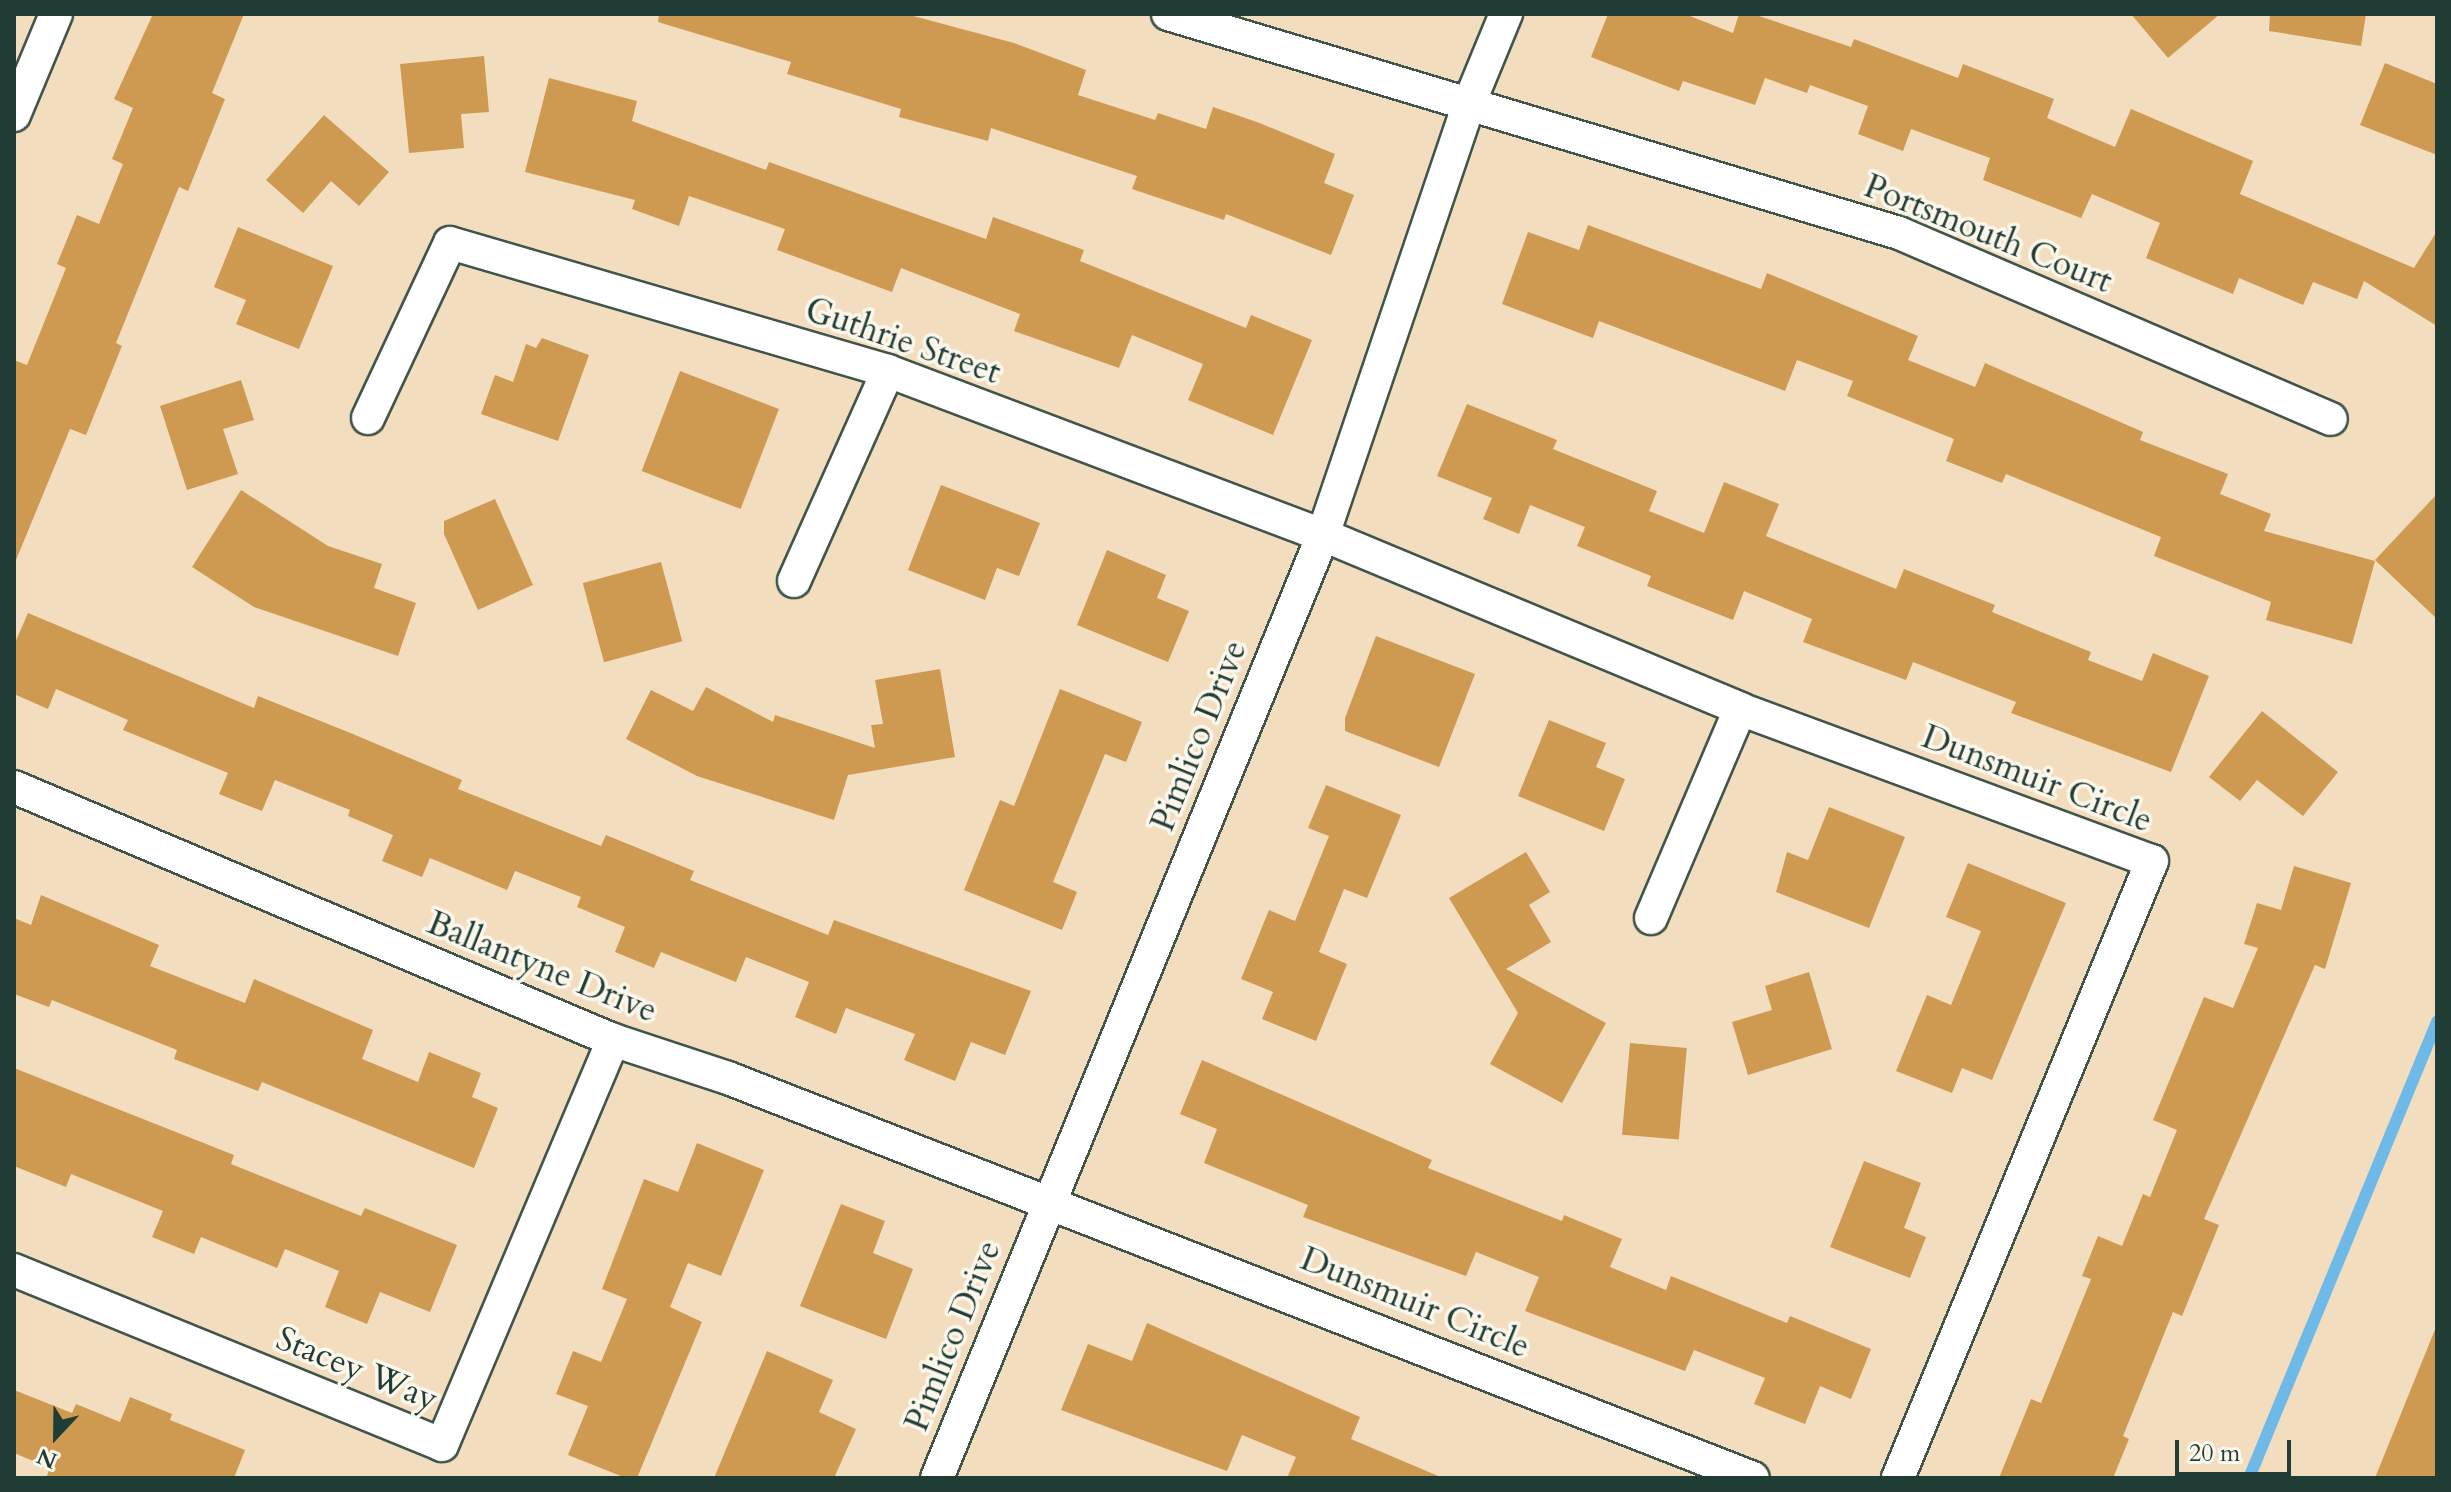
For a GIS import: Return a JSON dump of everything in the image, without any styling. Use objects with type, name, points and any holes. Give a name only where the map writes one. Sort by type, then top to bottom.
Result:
[{"type":"street","points":[[14,115],[56,14]]},
{"type":"street","points":[[1168,14],[1468,106]]},
{"type":"street","name":"Pimlico Drive","points":[[937,1478],[1323,535],[1468,106],[1506,14]]},
{"type":"street","name":"Portsmouth Court","points":[[1468,106],[1899,233],[2331,419]]},
{"type":"street","name":"Guthrie Street","points":[[368,418],[450,243],[888,371],[1323,535]]},
{"type":"street","points":[[794,581],[888,371]]},
{"type":"street","name":"Dunsmuir Circle","points":[[1323,535],[1740,709],[2152,861],[1898,1478]]},
{"type":"street","points":[[1651,918],[1740,709]]},
{"type":"street","name":"Ballantyne Drive","points":[[14,787],[613,1040],[728,1078],[1048,1201]]},
{"type":"street","name":"Stacey Way","points":[[14,1270],[442,1445],[613,1040]]},
{"type":"street","name":"Dunsmuir Circle","points":[[1048,1201],[1753,1478]]},
{"type":"building","points":[[153,14],[244,14],[212,93],[225,99],[188,191],[179,187],[116,343],[122,346],[86,435],[70,429],[14,565],[14,360],[27,365],[66,268],[57,264],[77,215],[99,224],[123,164],[112,159],[133,108],[114,99]]},
{"type":"building","points":[[659,14],[906,14],[1014,43],[1086,70],[1078,95],[1155,120],[1158,113],[1206,129],[1213,107],[1257,122],[1335,154],[1324,183],[1354,195],[1331,255],[1226,214],[1224,220],[1132,189],[1137,176],[991,128],[988,141],[899,117],[901,109],[787,74],[791,62],[658,22]]},
{"type":"building","points":[[1608,14],[1685,14],[1733,33],[1739,14],[1753,14],[1851,47],[1854,39],[1958,78],[1963,64],[2054,99],[2047,118],[2115,147],[2131,109],[2253,161],[2240,194],[2414,268],[2437,231],[2437,326],[2364,281],[2357,299],[2313,282],[2303,305],[2239,278],[2233,294],[2146,258],[2160,223],[2092,194],[2081,218],[1983,180],[1990,158],[1911,129],[1903,151],[1858,134],[1868,106],[1810,85],[1807,93],[1765,78],[1755,105],[1683,81],[1679,91],[1591,57]]},
{"type":"building","points":[[2131,14],[2220,14],[2168,58]]},
{"type":"building","points":[[2270,14],[2366,14],[2361,46],[2269,31]]},
{"type":"building","points":[[484,56],[489,112],[461,114],[464,148],[409,153],[400,64]]},
{"type":"building","points":[[2385,63],[2437,84],[2437,155],[2360,125]]},
{"type":"building","points":[[549,78],[637,101],[632,121],[766,170],[769,162],[986,239],[993,217],[1084,250],[1080,261],[1246,328],[1251,315],[1312,340],[1273,435],[1188,400],[1203,364],[1132,335],[1119,368],[1014,331],[1020,314],[901,268],[892,292],[777,250],[785,229],[689,196],[679,226],[632,209],[635,200],[525,172]]},
{"type":"building","points":[[324,115],[389,172],[359,206],[331,181],[303,213],[266,180]]},
{"type":"building","points":[[1588,225],[1761,289],[1767,273],[1918,336],[1908,360],[1975,387],[1985,363],[2143,432],[2140,440],[2228,474],[2220,494],[2271,514],[2264,531],[2375,561],[2352,644],[2266,620],[2271,602],[2154,556],[2161,537],[2006,474],[2002,483],[1946,461],[1954,439],[1847,396],[1853,381],[1797,360],[1785,391],[1599,321],[1593,338],[1502,304],[1528,232],[1579,250]]},
{"type":"building","points":[[238,227],[333,266],[299,349],[236,324],[246,300],[214,287]]},
{"type":"building","points":[[542,338],[589,355],[558,441],[481,414],[495,375],[513,382],[526,344],[536,348]]},
{"type":"building","points":[[680,371],[779,409],[741,509],[642,471]]},
{"type":"building","points":[[241,380],[254,420],[223,429],[238,474],[187,490],[160,406]]},
{"type":"building","points":[[1467,404],[1557,440],[1553,449],[1657,491],[1649,511],[1704,533],[1724,482],[1779,504],[1766,536],[1896,589],[1904,569],[1995,605],[1992,612],[2091,652],[2088,660],[2142,681],[2153,653],[2209,676],[2171,772],[2011,713],[2016,702],[1913,662],[1906,680],[1803,642],[1812,619],[1744,591],[1733,620],[1647,586],[1651,576],[1577,546],[1585,527],[1530,505],[1519,534],[1483,519],[1492,498],[1437,476]]},
{"type":"building","points":[[941,485],[1040,523],[1019,576],[997,568],[985,600],[908,570]]},
{"type":"building","points":[[241,490],[328,546],[382,564],[374,588],[416,603],[398,656],[254,607],[192,567]]},
{"type":"building","points":[[2437,494],[2437,619],[2375,560]]},
{"type":"building","points":[[495,499],[533,585],[478,610],[444,534],[444,521]]},
{"type":"building","points":[[1107,550],[1166,575],[1157,598],[1189,611],[1168,662],[1077,625]]},
{"type":"building","points":[[661,562],[682,641],[604,662],[583,583]]},
{"type":"building","points":[[28,613],[254,708],[258,696],[348,732],[462,780],[458,789],[601,846],[606,835],[694,871],[690,880],[828,935],[834,920],[1031,991],[1005,1055],[971,1042],[955,1081],[904,1060],[915,1034],[846,1008],[836,1034],[795,1017],[809,982],[746,957],[736,982],[661,952],[654,968],[615,952],[625,927],[577,907],[581,897],[515,871],[507,890],[430,858],[422,877],[382,861],[393,835],[348,816],[350,810],[275,780],[262,811],[219,794],[228,773],[123,730],[128,720],[56,689],[48,709],[14,694],[14,645]]},
{"type":"building","points":[[1376,636],[1475,674],[1439,767],[1345,731],[1345,718]]},
{"type":"building","points":[[940,669],[955,757],[848,775],[834,820],[697,776],[626,739],[651,690],[693,711],[706,687],[773,722],[775,715],[875,748],[871,725],[883,724],[875,680]]},
{"type":"building","points":[[1060,689],[1142,722],[1126,762],[1105,754],[1053,882],[1077,892],[1062,930],[964,890],[1000,800],[1014,806]]},
{"type":"building","points":[[2262,711],[2338,772],[2303,816],[2257,780],[2240,801],[2209,777]]},
{"type":"building","points":[[1549,720],[1606,743],[1596,767],[1625,779],[1604,831],[1518,796]]},
{"type":"building","points":[[1326,785],[1401,815],[1367,898],[1344,889],[1319,952],[1347,964],[1316,1041],[1262,1019],[1273,992],[1241,979],[1269,910],[1295,921],[1329,836],[1308,828]]},
{"type":"building","points":[[1829,807],[1905,837],[1869,928],[1776,892],[1787,852],[1808,860]]},
{"type":"building","points":[[1526,852],[1550,892],[1529,905],[1551,942],[1506,969],[1606,1023],[1562,1103],[1490,1064],[1518,1013],[1449,898]]},
{"type":"building","points":[[1968,863],[2066,903],[1992,1080],[1962,1068],[1952,1093],[1896,1071],[1927,995],[1951,1005],[1981,931],[1946,917]]},
{"type":"building","points":[[2294,866],[2351,883],[2325,969],[2315,965],[2204,1219],[2219,1225],[2182,1316],[2173,1312],[2123,1436],[2129,1439],[2113,1478],[1999,1478],[2031,1399],[2041,1403],[2091,1279],[2082,1276],[2098,1236],[2122,1246],[2143,1194],[2150,1197],[2177,1130],[2153,1120],[2204,997],[2233,1008],[2258,948],[2244,944],[2257,903],[2281,910]]},
{"type":"building","points":[[41,895],[159,945],[150,966],[245,1003],[254,979],[373,1030],[362,1059],[418,1082],[429,1052],[481,1073],[472,1097],[498,1108],[474,1168],[262,1082],[258,1091],[174,1059],[177,1050],[52,1000],[49,1007],[14,994],[14,918],[31,925]]},
{"type":"building","points":[[1809,972],[1832,1049],[1748,1075],[1732,1022],[1772,1010],[1765,986]]},
{"type":"building","points":[[1630,1043],[1687,1048],[1679,1140],[1622,1135]]},
{"type":"building","points":[[1202,1060],[1432,1160],[1428,1168],[1562,1221],[1564,1215],[1622,1239],[1610,1267],[1666,1290],[1671,1276],[1787,1323],[1790,1316],[1871,1349],[1851,1399],[1820,1386],[1805,1424],[1754,1404],[1765,1378],[1694,1350],[1685,1371],[1525,1311],[1539,1277],[1476,1252],[1466,1276],[1303,1217],[1308,1205],[1204,1163],[1217,1129],[1180,1114]]},
{"type":"building","points":[[14,1068],[234,1155],[231,1164],[361,1216],[365,1208],[457,1245],[430,1312],[380,1292],[367,1324],[325,1307],[339,1271],[285,1249],[277,1268],[201,1237],[194,1254],[152,1237],[163,1211],[71,1174],[66,1187],[14,1166]]},
{"type":"building","points":[[697,1143],[764,1170],[721,1276],[688,1263],[670,1307],[702,1322],[637,1478],[626,1478],[568,1455],[588,1406],[556,1394],[573,1351],[601,1362],[627,1299],[602,1289],[644,1179],[678,1192]]},
{"type":"building","points":[[1864,1161],[1921,1183],[1904,1228],[1926,1237],[1910,1278],[1830,1247]]},
{"type":"building","points":[[841,1204],[885,1221],[873,1253],[913,1269],[886,1339],[800,1306]]},
{"type":"building","points":[[1147,1323],[1360,1417],[1351,1439],[1443,1478],[1287,1478],[1296,1457],[1242,1435],[1227,1471],[1061,1410],[1088,1344],[1132,1361]]},
{"type":"building","points":[[2436,1327],[2437,1478],[2375,1478]]},
{"type":"building","points":[[767,1351],[833,1380],[819,1412],[856,1429],[834,1478],[714,1478]]},
{"type":"building","points":[[14,1390],[72,1413],[76,1404],[120,1422],[130,1397],[172,1414],[170,1420],[245,1450],[234,1478],[46,1478],[50,1468],[14,1453]]},
{"type":"waterway","points":[[2249,1478],[2437,1021]]}]
